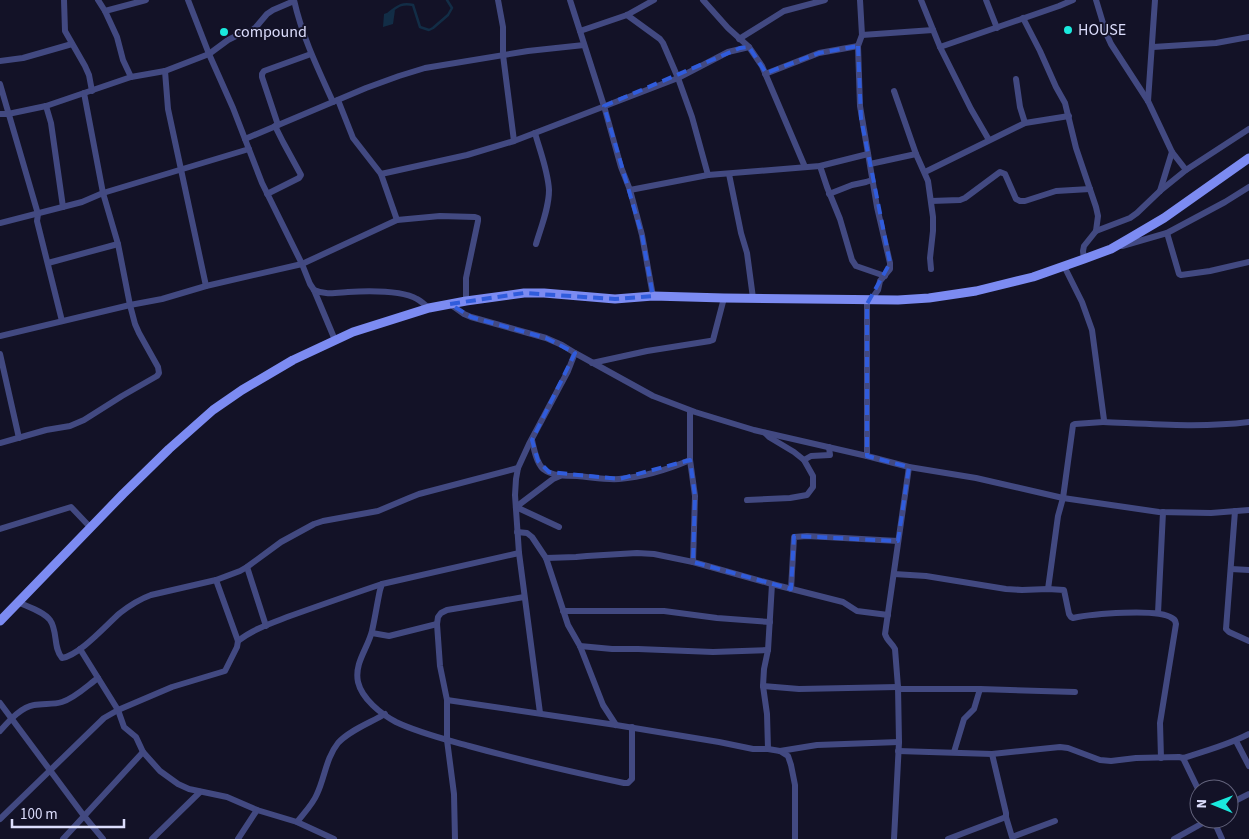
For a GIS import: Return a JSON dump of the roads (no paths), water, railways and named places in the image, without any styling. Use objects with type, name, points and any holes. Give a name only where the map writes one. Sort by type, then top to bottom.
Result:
[{"type":"main road","points":[[2,615],[18,602],[90,526],[169,449],[213,410],[242,390],[293,360],[335,340],[380,323],[429,308],[466,301],[524,294],[544,293],[615,299],[653,296],[869,300],[922,299],[976,291],[1032,277],[1111,249],[1164,218],[1249,158]]},
{"type":"street","points":[[64,0],[65,31],[86,66],[92,91]]},
{"type":"street","points":[[98,0],[117,38],[123,60],[131,77]]},
{"type":"street","points":[[105,11],[146,0]]},
{"type":"street","points":[[188,0],[268,194],[314,290],[335,340]]},
{"type":"street","points":[[0,114],[46,106],[131,77],[165,71],[210,54],[228,40],[256,27],[273,10],[294,0],[300,26],[311,54],[353,138],[381,174],[396,220]]},
{"type":"street","points":[[498,0],[503,26],[503,55],[514,141]]},
{"type":"street","points":[[570,0],[604,106],[620,167],[630,190],[644,242],[653,296]]},
{"type":"street","points":[[580,32],[627,15],[654,0]]},
{"type":"street","points":[[703,0],[728,28],[749,47],[762,66],[805,167]]},
{"type":"street","points":[[739,39],[784,11],[825,0]]},
{"type":"street","points":[[860,0],[862,35],[858,46],[860,106],[872,180],[890,262],[890,269],[880,281],[878,290],[869,300],[867,456]]},
{"type":"street","points":[[921,0],[940,46],[971,109],[989,140]]},
{"type":"street","points":[[986,0],[997,28]]},
{"type":"street","points":[[940,46],[997,28],[1073,0]]},
{"type":"street","points":[[1096,0],[1106,33],[1148,101],[1172,152],[1186,170]]},
{"type":"street","points":[[1148,101],[1155,0]]},
{"type":"street","points":[[627,15],[663,43],[692,117],[708,175]]},
{"type":"street","points":[[1023,18],[1056,87],[1066,103],[1076,148],[1098,216],[1096,231]]},
{"type":"street","points":[[862,35],[933,30]]},
{"type":"street","points":[[1153,47],[1216,43],[1249,37]]},
{"type":"street","points":[[0,61],[23,58],[72,44]]},
{"type":"street","points":[[245,139],[383,82],[425,68],[528,51],[584,45]]},
{"type":"street","points":[[765,74],[819,53],[858,46]]},
{"type":"street","points":[[381,174],[467,155],[514,141],[678,78],[728,52],[749,47]]},
{"type":"street","points":[[268,194],[299,178],[301,175],[285,147],[262,74],[311,54]]},
{"type":"street","points":[[165,71],[168,109],[206,286]]},
{"type":"street","points":[[1016,79],[1025,123]]},
{"type":"street","points":[[0,84],[38,214],[37,221],[62,321]]},
{"type":"street","points":[[894,91],[916,154],[928,181],[933,231],[930,258],[931,269]]},
{"type":"street","points":[[0,443],[77,423],[160,373],[137,329],[130,305],[118,244],[103,192],[84,93]]},
{"type":"street","points":[[46,106],[51,123],[63,207]]},
{"type":"street","points":[[924,172],[1025,123],[1069,116]]},
{"type":"street","points":[[1084,259],[1084,246],[1096,231],[1130,218],[1186,170],[1249,129]]},
{"type":"street","points":[[535,133],[548,179],[549,191],[548,204],[536,244]]},
{"type":"street","points":[[0,223],[82,202],[103,192],[250,149]]},
{"type":"street","points":[[1160,191],[1172,152]]},
{"type":"street","points":[[630,190],[708,175],[820,166],[868,154]]},
{"type":"street","points":[[870,164],[916,154]]},
{"type":"street","points":[[820,166],[840,220],[852,260],[856,266],[885,276]]},
{"type":"street","points":[[931,201],[960,200],[965,198],[1000,172],[1005,174],[1016,199],[1025,202],[1056,191],[1090,189]]},
{"type":"street","points":[[729,174],[747,253],[753,298]]},
{"type":"street","points":[[829,194],[872,180]]},
{"type":"street","points":[[1111,249],[1168,233],[1249,187]]},
{"type":"street","points":[[0,336],[162,299],[206,286],[302,264],[396,220],[455,216],[475,216],[478,218],[466,278],[466,301]]},
{"type":"street","points":[[1168,233],[1177,270],[1181,275],[1210,271],[1249,262]]},
{"type":"street","points":[[48,263],[118,244]]},
{"type":"street","points":[[1064,266],[1082,302],[1092,330],[1103,422]]},
{"type":"street","points":[[314,290],[330,294],[371,291],[400,294],[417,298],[429,308]]},
{"type":"street","points":[[592,362],[713,340],[724,298]]},
{"type":"street","points":[[450,304],[471,317],[562,344],[653,396],[690,410],[764,432],[909,467],[976,478],[1063,498],[1163,512],[1235,512],[1249,510]]},
{"type":"street","points":[[540,713],[524,597],[515,496],[518,468],[568,371],[575,353]]},
{"type":"street","points":[[0,354],[19,438]]},
{"type":"street","points":[[690,410],[690,460],[695,496],[693,562]]},
{"type":"street","points":[[1048,589],[1073,425],[1103,422],[1203,426],[1249,422]]},
{"type":"street","points":[[747,500],[777,500],[807,495],[813,487],[813,476],[804,460],[768,437],[764,432]]},
{"type":"street","points":[[532,440],[542,468],[561,475],[608,479],[627,478],[672,468],[690,460]]},
{"type":"street","points":[[804,460],[810,456],[830,455],[829,447]]},
{"type":"street","points":[[894,839],[899,742],[898,688],[895,649],[886,639],[885,634],[909,467]]},
{"type":"street","points":[[18,602],[50,619],[59,654],[62,658],[67,657],[80,649],[122,611],[145,597],[216,580],[240,571],[281,542],[318,522],[378,511],[414,496],[518,468]]},
{"type":"street","points":[[516,507],[561,475]]},
{"type":"street","points":[[0,528],[71,507],[90,526]]},
{"type":"street","points":[[516,507],[560,527]]},
{"type":"street","points":[[1158,613],[1163,512]]},
{"type":"street","points":[[1235,512],[1226,629],[1249,641]]},
{"type":"street","points":[[517,532],[532,536],[546,558],[568,625],[580,646],[603,704],[616,725]]},
{"type":"street","points":[[790,589],[794,537],[898,541]]},
{"type":"street","points":[[546,558],[637,552],[654,554],[693,562],[843,602],[857,611],[888,615]]},
{"type":"street","points":[[0,819],[104,718],[172,687],[225,671],[238,641],[245,636],[312,608],[382,584],[519,553]]},
{"type":"street","points":[[248,567],[266,626]]},
{"type":"street","points":[[1231,569],[1249,570]]},
{"type":"street","points":[[894,574],[926,576],[1006,589],[1064,590],[1071,617],[1073,618],[1096,614],[1158,613],[1172,618],[1176,624],[1160,723],[1161,758]]},
{"type":"street","points":[[216,580],[238,641]]},
{"type":"street","points":[[382,584],[372,633],[357,668],[358,681],[362,692],[371,703],[396,721],[414,730],[522,761],[624,784],[632,779],[632,727]]},
{"type":"street","points":[[768,749],[764,669],[768,650],[772,584]]},
{"type":"street","points":[[456,839],[454,794],[447,740],[447,700],[440,666],[438,617],[447,610],[524,597]]},
{"type":"street","points":[[564,611],[664,611],[770,622]]},
{"type":"street","points":[[372,633],[388,636],[438,624]]},
{"type":"street","points":[[580,646],[612,649],[713,652],[768,650]]},
{"type":"street","points":[[80,649],[118,710],[124,727],[136,737],[143,752],[160,771],[178,784],[189,789],[227,797],[257,810],[297,822],[334,839]]},
{"type":"street","points":[[0,730],[28,706],[61,702],[71,698],[98,678]]},
{"type":"street","points":[[764,686],[798,689],[898,688],[1075,692]]},
{"type":"street","points":[[954,752],[964,719],[974,709],[980,689]]},
{"type":"street","points":[[447,700],[632,727],[753,749],[780,751],[817,745],[899,742]]},
{"type":"street","points":[[0,703],[103,839]]},
{"type":"street","points":[[297,822],[318,793],[331,753],[339,742],[385,714]]},
{"type":"street","points":[[898,751],[992,754],[1060,747],[1068,748],[1100,760],[1111,761],[1136,758],[1183,758],[1249,734]]},
{"type":"street","points":[[1236,740],[1249,766]]},
{"type":"street","points":[[780,751],[788,756],[796,786],[795,839]]},
{"type":"street","points":[[63,839],[143,752]]},
{"type":"street","points":[[992,754],[1012,837],[1055,821]]},
{"type":"street","points":[[1183,758],[1193,779]]},
{"type":"street","points":[[152,839],[200,792]]},
{"type":"street","points":[[238,839],[257,810]]},
{"type":"street","points":[[948,839],[1006,817]]},
{"type":"street","points":[[1174,839],[1192,829]]},
{"type":"water","points":[[395,10],[393,24],[383,27],[384,14]]},
{"type":"waterway","points":[[389,13],[397,7],[413,5],[420,27],[429,30],[448,15],[452,8],[447,0]]},
{"type":"place","name":"HOUSE","points":[[1068,30]]},
{"type":"place","name":"compound","points":[[224,32]]}]
